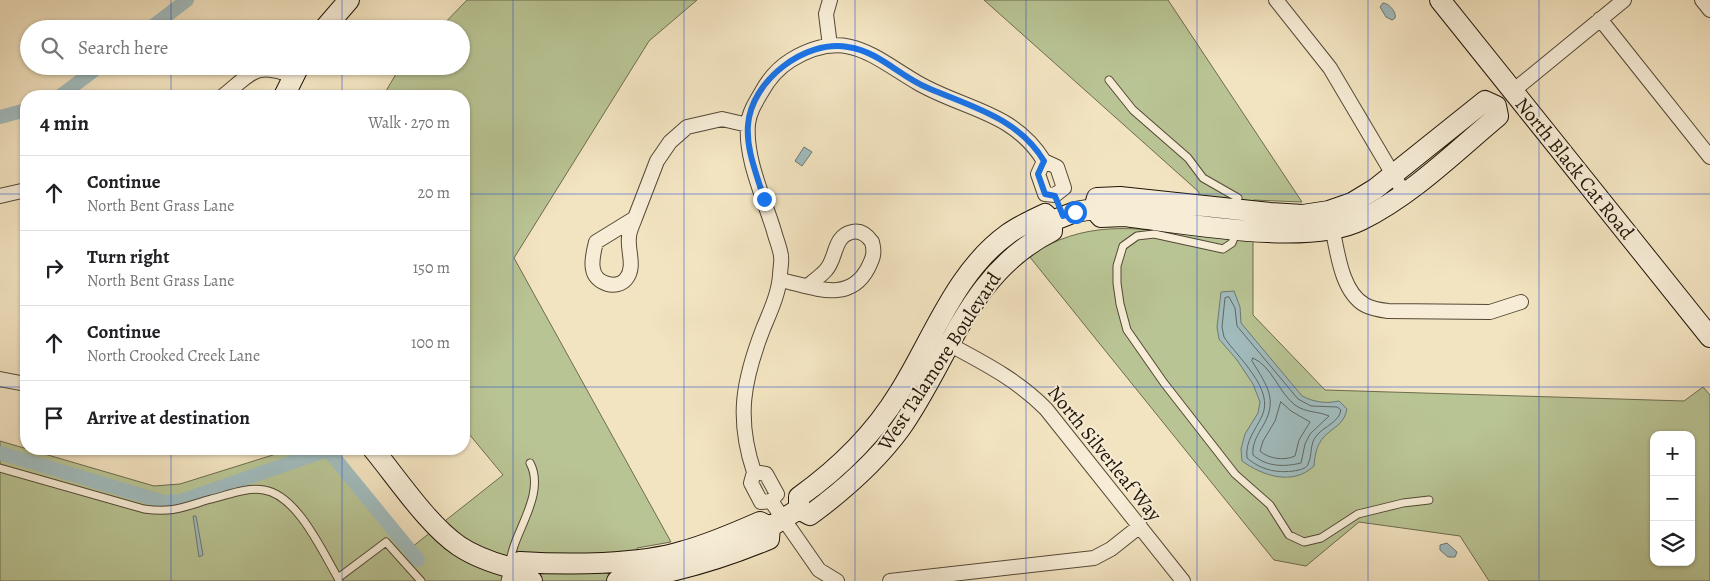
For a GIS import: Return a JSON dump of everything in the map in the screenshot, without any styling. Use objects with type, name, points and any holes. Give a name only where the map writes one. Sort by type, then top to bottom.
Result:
[{"type":"street","points":[[332,20],[349,0]]},
{"type":"street","points":[[830,0],[826,14],[830,46]]},
{"type":"street","points":[[1276,0],[1330,68],[1404,193]]},
{"type":"street","name":"North Black Cat Road","points":[[1440,0],[1710,337]]},
{"type":"street","points":[[1512,91],[1624,0]]},
{"type":"street","points":[[1702,0],[1710,10]]},
{"type":"street","points":[[1600,19],[1710,157]]},
{"type":"street","points":[[837,581],[819,570],[771,501],[777,494],[766,474],[754,472],[745,433],[742,406],[749,364],[774,301],[780,280],[781,255],[751,158],[748,125],[752,109],[766,83],[784,64],[808,50],[830,46],[847,46],[869,52],[926,87],[984,110],[1007,122],[1038,151],[1044,161],[1057,168],[1064,188],[1055,196]]},
{"type":"street","points":[[231,90],[249,75]]},
{"type":"street","points":[[287,90],[294,75]]},
{"type":"street","name":"West Talamore Boulevard","points":[[1496,106],[1512,91]]},
{"type":"street","name":"West Talamore Boulevard","points":[[1331,220],[1393,175],[1485,101],[1496,106]]},
{"type":"street","name":"West Talamore Boulevard","points":[[784,519],[800,497],[837,467],[884,416],[957,290],[974,266],[1008,234],[1045,214],[1057,218],[1094,209],[1097,198],[1120,197],[1303,215],[1331,220],[1361,220],[1404,193],[1498,116],[1496,106]]},
{"type":"street","points":[[634,218],[596,242],[592,269],[596,277],[605,283],[615,285],[626,280],[631,270],[628,236],[657,161],[670,142],[687,127],[722,119],[748,125]]},
{"type":"street","points":[[1044,161],[1038,174],[1045,194],[1055,196]]},
{"type":"street","points":[[0,196],[20,191]]},
{"type":"street","points":[[1055,196],[1057,218]]},
{"type":"street","name":"West Talamore Boulevard","points":[[617,581],[651,572],[683,552],[760,522],[810,515],[852,482],[900,429],[986,283],[1003,263],[1052,231],[1057,218]]},
{"type":"street","points":[[1331,220],[1344,274],[1350,289],[1356,298],[1372,308],[1388,311],[1490,312],[1521,302]]},
{"type":"street","points":[[780,280],[827,291],[841,291],[850,288],[864,274],[874,257],[872,242],[862,233],[855,231],[847,233],[836,246],[826,271],[808,286]]},
{"type":"street","name":"North Silverleaf Way","points":[[932,336],[1018,383],[1030,393],[1046,409],[1183,581]]},
{"type":"street","points":[[0,379],[20,383]]},
{"type":"street","points":[[378,455],[441,532],[459,546],[510,572],[517,580],[532,581]]},
{"type":"street","points":[[890,581],[1094,558],[1111,549],[1140,526]]},
{"type":"street","name":"West Talamore Boulevard","points":[[510,572],[520,562],[604,562],[651,572]]},
{"type":"lane","points":[[1109,80],[1133,110],[1188,158],[1203,178],[1238,198]]},
{"type":"lane","points":[[1234,238],[1232,243],[1223,248],[1154,234],[1137,236],[1122,246],[1117,266],[1117,283],[1127,330],[1164,383],[1235,474],[1270,505],[1289,535],[1297,539],[1304,542],[1321,538],[1358,514],[1403,503],[1429,500]]},
{"type":"lane","points":[[510,572],[533,494],[534,476],[530,463]]},
{"type":"lane","points":[[0,468],[144,509],[167,512],[184,509],[244,490],[263,490],[276,493],[292,506],[338,579],[386,542],[422,581]]},
{"type":"green space","points":[[467,0],[697,0],[649,41],[514,258],[671,542],[637,548],[641,581],[0,581],[0,441],[20,447],[20,455],[48,455],[154,486],[180,484],[273,455],[338,455],[412,547],[503,475],[470,435],[470,90],[387,90],[395,75],[470,75],[470,20],[448,20]]},
{"type":"green space","points":[[984,0],[1168,0],[1302,202],[1253,200],[1253,315],[1325,390],[1684,401],[1703,387],[1710,395],[1710,581],[1489,581],[1460,536],[1359,522],[1306,566],[1274,560],[1029,256],[1049,244],[1089,231],[1129,229],[1193,235],[1199,192]]},
{"type":"water","points":[[1383,3],[1390,6],[1394,11],[1395,18],[1392,20],[1386,17],[1380,7]]},
{"type":"water","points":[[804,147],[812,152],[802,166],[795,161]]},
{"type":"water","points":[[1234,291],[1240,307],[1241,323],[1302,396],[1320,402],[1339,401],[1347,409],[1340,423],[1319,443],[1314,466],[1297,476],[1278,477],[1259,471],[1242,461],[1241,449],[1245,434],[1258,413],[1260,402],[1253,384],[1237,360],[1219,339],[1217,327],[1221,292]]},
{"type":"water","points":[[193,516],[196,516],[203,555],[199,557]]},
{"type":"water","points":[[1447,543],[1457,552],[1455,557],[1448,557],[1440,550],[1440,545]]},
{"type":"waterway","points":[[161,20],[187,0]]},
{"type":"waterway","points":[[68,90],[88,75]]},
{"type":"waterway","points":[[0,117],[20,112]]},
{"type":"waterway","points":[[0,453],[164,502],[180,501],[313,455]]},
{"type":"waterway","points":[[332,455],[418,560]]},
{"type":"route","points":[[764,199],[751,158],[748,125],[752,109],[766,83],[784,64],[808,50],[830,46],[847,46],[869,52],[887,61],[926,87],[984,110],[1007,122],[1020,132],[1038,151],[1044,161],[1038,174],[1045,194],[1055,196],[1063,216],[1075,212]]}]
